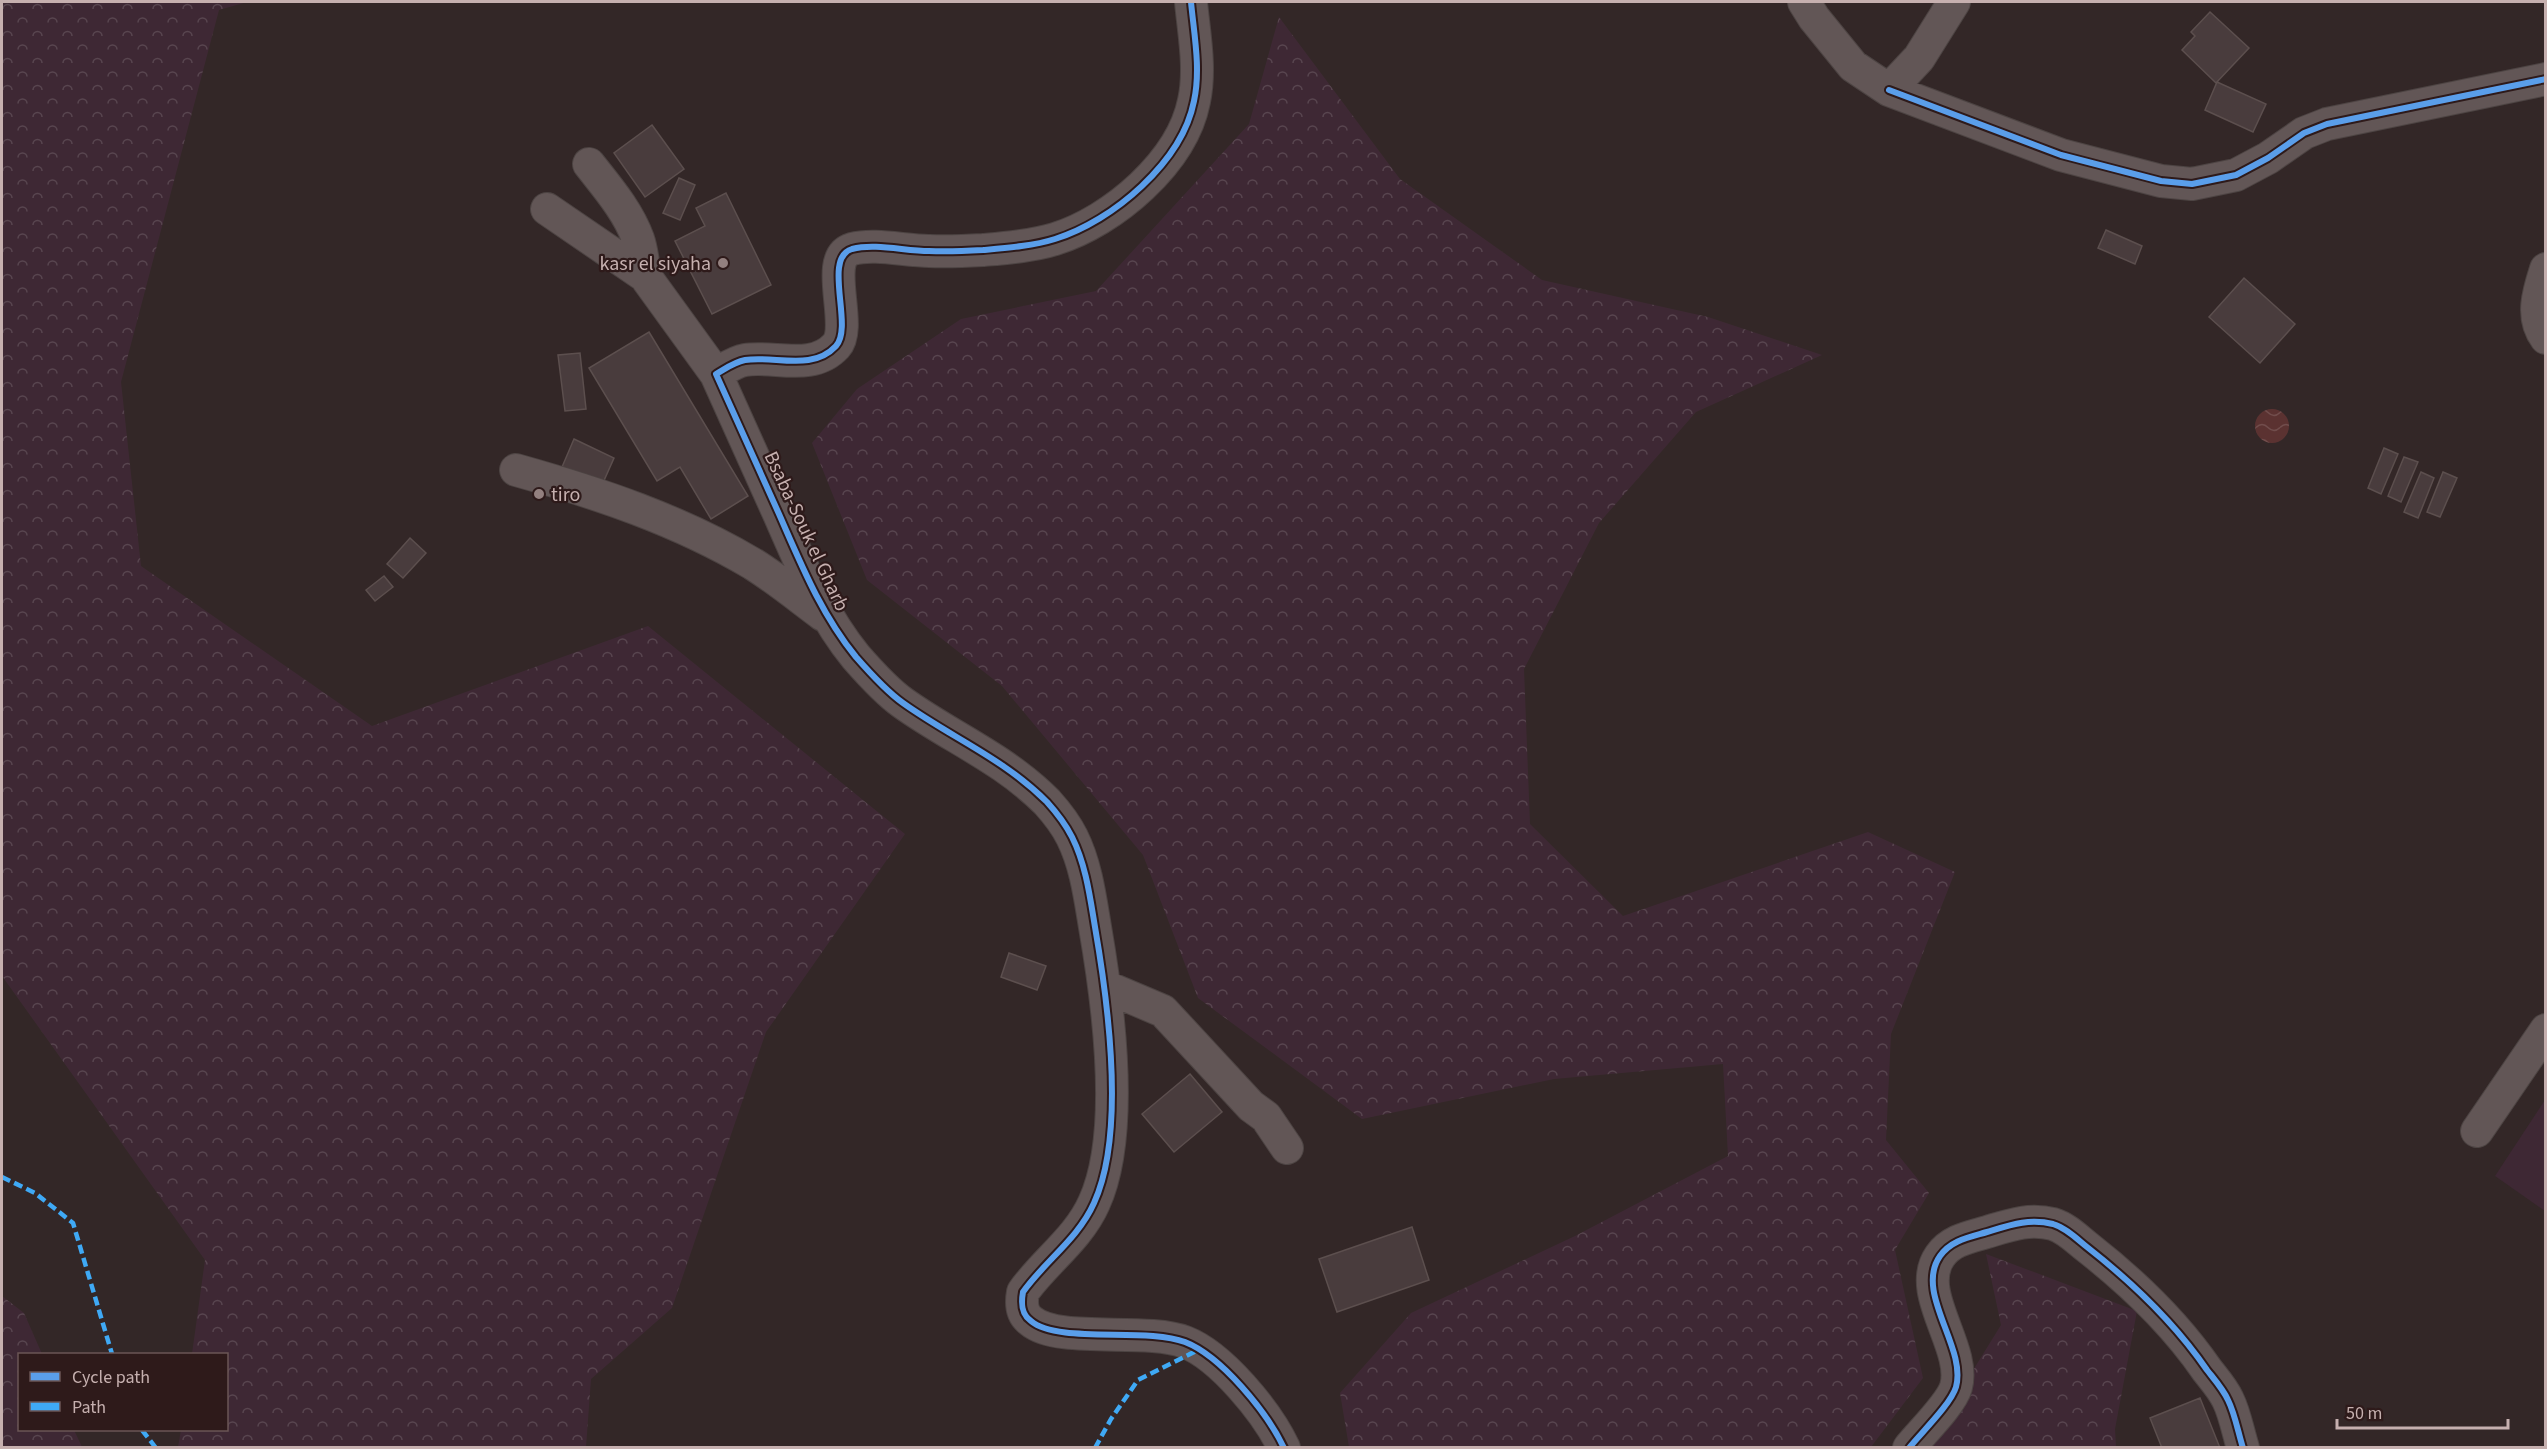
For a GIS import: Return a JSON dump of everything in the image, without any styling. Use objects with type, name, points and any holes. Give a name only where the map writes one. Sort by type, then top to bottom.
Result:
[{"type":"street","points":[[716,374],[742,360],[813,359],[836,346],[842,337],[838,275],[845,253],[851,250],[878,248],[931,251],[1019,246],[1054,240],[1084,228],[1111,211],[1159,168],[1186,124],[1194,102],[1196,75],[1191,2]]},
{"type":"street","points":[[1804,2],[1852,66],[1889,90],[2061,155],[2161,181],[2193,184],[2236,175],[2268,159],[2304,133],[2327,124],[2546,80]]},
{"type":"street","points":[[1889,90],[1919,58],[1954,2]]},
{"type":"street","points":[[589,164],[618,202],[631,224],[638,239],[645,276]]},
{"type":"street","points":[[547,209],[645,276]]},
{"type":"street","points":[[2546,269],[2538,297],[2537,317],[2541,332],[2546,338]]},
{"type":"street","name":"Bsaba-Souk el Gharb","points":[[645,276],[716,374],[797,556],[829,619],[857,658],[900,702],[989,755],[1046,801],[1073,838],[1082,862],[1104,986],[1108,1023],[1109,1152],[1095,1201],[1072,1238],[1023,1292],[1021,1302],[1023,1312],[1029,1320],[1054,1332],[1161,1337],[1183,1341],[1200,1349],[1217,1360],[1236,1380],[1284,1448]]},
{"type":"street","points":[[516,470],[583,488],[659,516],[754,564],[829,619]]},
{"type":"street","points":[[1104,986],[1163,1011],[1251,1106],[1266,1117],[1287,1148]]},
{"type":"street","points":[[2477,1131],[2546,1030]]},
{"type":"street","points":[[1909,1448],[1951,1399],[1956,1387],[1958,1369],[1942,1318],[1933,1277],[1938,1257],[1949,1245],[1969,1237],[2011,1224],[2036,1221],[2056,1225],[2070,1233],[2125,1278],[2166,1317],[2196,1353],[2228,1399],[2243,1448]]},
{"type":"green space","points":[[2,2],[247,2],[219,10],[121,382],[141,566],[372,726],[648,626],[905,834],[766,1032],[672,1308],[591,1379],[586,1447],[178,1447],[181,1431],[228,1431],[228,1353],[192,1353],[205,1260],[2,976]]},
{"type":"green space","points":[[1279,17],[1400,179],[1542,280],[1708,317],[1822,355],[1696,412],[1599,523],[1524,669],[1530,824],[1623,916],[1868,832],[1955,872],[1891,1034],[1886,1140],[1929,1193],[1895,1250],[1923,1378],[1871,1447],[1349,1447],[1340,1393],[1411,1313],[1575,1236],[1728,1156],[1723,1064],[1554,1079],[1362,1119],[1198,998],[1143,855],[1002,686],[867,580],[812,443],[857,389],[961,319],[1096,291],[1249,124]]},
{"type":"green space","points":[[2545,1100],[2545,1211],[2495,1176]]},
{"type":"green space","points":[[1986,1254],[2137,1311],[2115,1429],[2116,1447],[1925,1448],[2001,1325]]},
{"type":"green space","points":[[2,1296],[24,1313],[42,1353],[18,1353],[18,1431],[74,1431],[82,1447],[2,1447]]},
{"type":"water","points":[[2272,409],[2284,414],[2289,426],[2284,438],[2272,443],[2260,438],[2255,426],[2260,414]]},
{"type":"building","points":[[2210,12],[2249,48],[2216,83],[2182,50],[2195,36],[2191,32]]},
{"type":"building","points":[[2217,82],[2266,104],[2253,132],[2205,110]]},
{"type":"building","points":[[652,125],[684,169],[645,197],[614,153]]},
{"type":"building","points":[[679,178],[695,185],[680,220],[663,213]]},
{"type":"building","name":"kasr el siyaha","points":[[726,193],[771,285],[712,314],[675,241],[705,226],[696,208]]},
{"type":"building","points":[[2106,230],[2142,246],[2135,264],[2098,248]]},
{"type":"building","points":[[2244,278],[2295,324],[2260,363],[2209,317]]},
{"type":"building","points":[[649,332],[748,496],[711,519],[680,467],[657,481],[589,368]]},
{"type":"building","points":[[580,353],[586,409],[565,411],[558,355]]},
{"type":"building","points":[[574,439],[614,458],[602,485],[562,467]]},
{"type":"building","points":[[2384,448],[2398,454],[2381,494],[2368,488]]},
{"type":"building","points":[[2404,457],[2418,462],[2401,502],[2388,496]]},
{"type":"building","points":[[2421,472],[2434,478],[2418,518],[2404,512]]},
{"type":"building","points":[[2443,472],[2457,478],[2440,517],[2427,512]]},
{"type":"building","points":[[410,538],[426,553],[403,578],[387,564]]},
{"type":"building","points":[[384,576],[393,587],[375,601],[366,590]]},
{"type":"building","points":[[1009,953],[1046,966],[1037,990],[1001,977]]},
{"type":"building","points":[[1190,1074],[1222,1112],[1174,1152],[1142,1114]]},
{"type":"building","points":[[1412,1227],[1429,1280],[1337,1312],[1319,1259]]},
{"type":"building","points":[[2200,1398],[2220,1448],[2162,1448],[2150,1418]]},
{"type":"marked path","points":[[2,1177],[35,1193],[73,1223],[112,1353]]},
{"type":"marked path","points":[[1095,1448],[1111,1419],[1138,1380],[1200,1349]]},
{"type":"marked path","points":[[143,1431],[156,1448]]},
{"type":"cycle path","points":[[1191,2],[1197,77],[1194,101],[1187,124],[1160,167],[1121,204],[1077,230],[1055,239],[1029,245],[956,251],[870,247],[852,249],[843,255],[839,265],[842,324],[841,336],[836,346],[826,354],[804,361],[745,360],[716,374],[804,570],[832,624],[856,657],[897,698],[1013,773],[1047,802],[1070,832],[1081,859],[1100,958],[1109,1029],[1112,1105],[1109,1141],[1104,1174],[1094,1203],[1079,1228],[1023,1292],[1022,1304],[1025,1315],[1044,1328],[1061,1332],[1168,1338],[1185,1342],[1199,1349],[1228,1372],[1255,1402],[1284,1448]]},
{"type":"cycle path","points":[[1889,90],[2061,155],[2161,181],[2192,184],[2236,175],[2268,158],[2304,133],[2327,124],[2546,79]]},
{"type":"cycle path","points":[[1909,1448],[1942,1410],[1956,1387],[1957,1371],[1954,1355],[1933,1286],[1934,1271],[1940,1256],[1955,1243],[2028,1222],[2053,1224],[2071,1234],[2121,1275],[2167,1319],[2224,1392],[2233,1411],[2243,1448]]},
{"type":"place","name":"kasr el siyaha","points":[[723,263]]},
{"type":"place","name":"tiro","points":[[539,494]]}]
